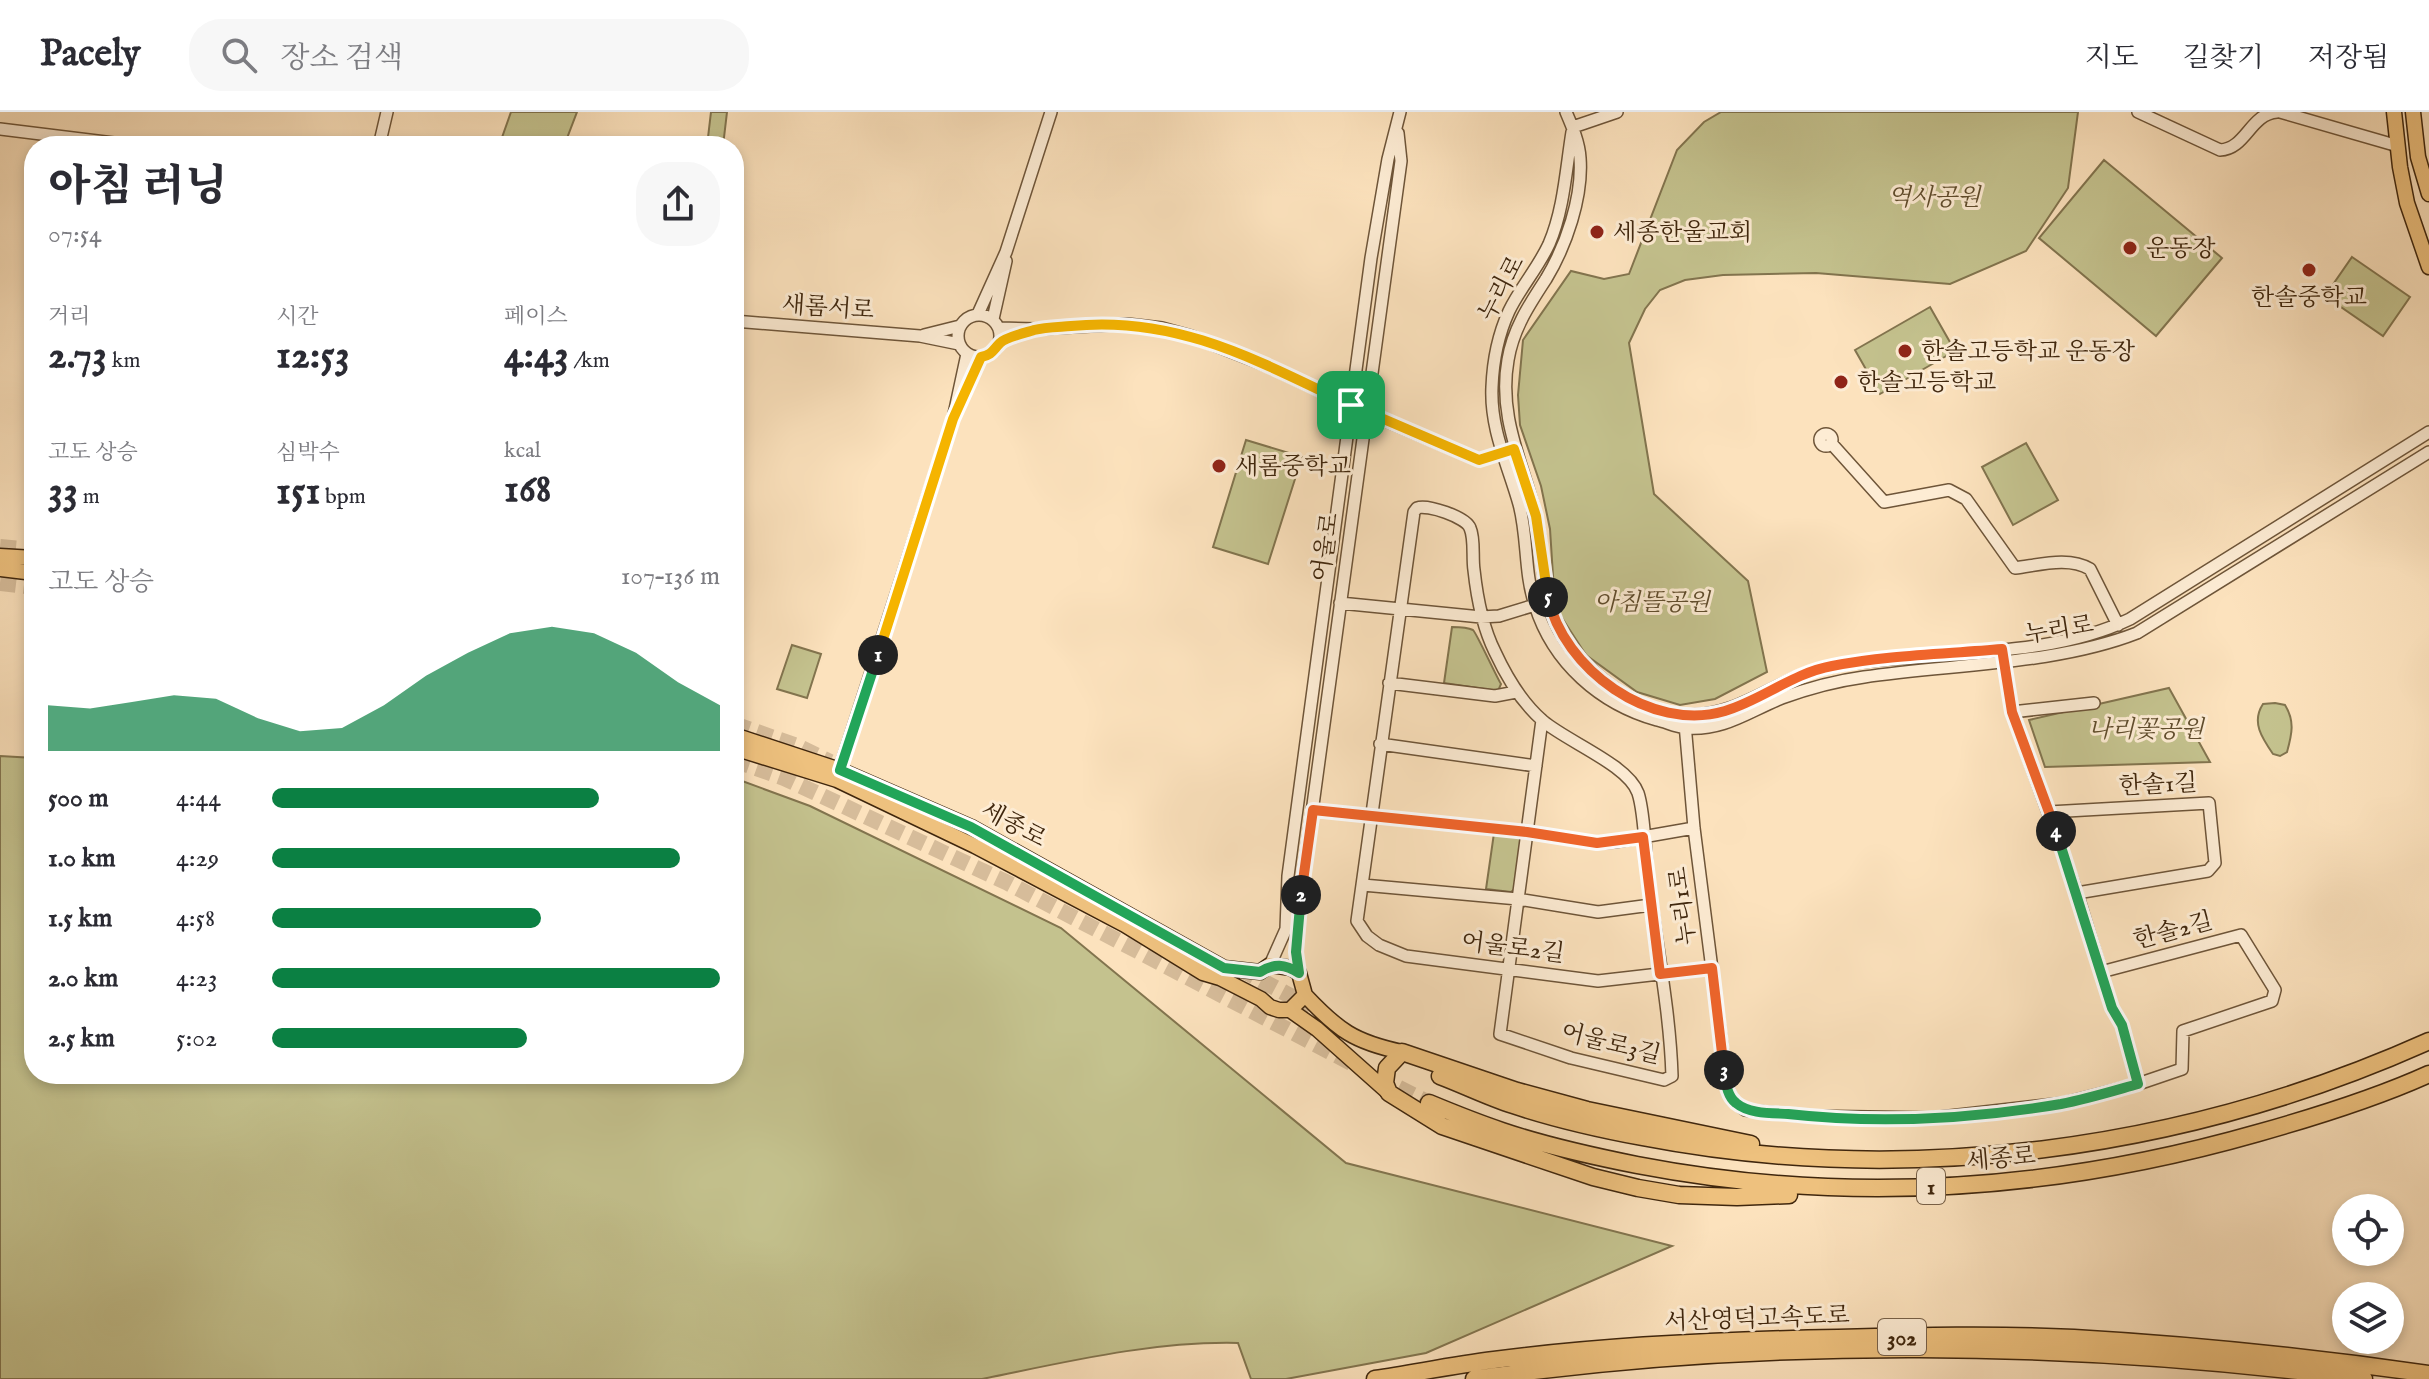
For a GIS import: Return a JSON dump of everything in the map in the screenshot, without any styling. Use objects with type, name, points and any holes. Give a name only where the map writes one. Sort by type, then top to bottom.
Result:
[{"type":"highway","name":"세종로","points":[[1440,1076],[1513,1105],[1601,1129],[1690,1146],[1773,1157],[1863,1160],[1959,1157],[2032,1151],[2124,1137],[2208,1118],[2305,1090],[2382,1062],[2429,1039]]},
{"type":"highway","points":[[1863,1160],[1720,1138],[1587,1110],[1517,1091],[1402,1052],[1387,1068],[1385,1083],[1389,1093],[1442,1126],[1593,1177],[1679,1195],[1737,1197],[1863,1188]]},
{"type":"highway","name":"세종로","points":[[1429,1103],[1504,1132],[1686,1174],[1785,1186],[1961,1186],[2050,1178],[2130,1165],[2314,1117],[2429,1076]]},
{"type":"highway","name":"서산영덕고속도로","points":[[1375,1379],[1495,1360],[1627,1348],[1760,1339],[1941,1336],[2071,1338],[2192,1346],[2429,1374]]},
{"type":"highway","name":"서산영덕고속도로","points":[[1474,1379],[1633,1362],[1761,1353],[1943,1350],[2073,1352],[2190,1360],[2364,1379]]},
{"type":"main road","points":[[2394,112],[2407,203],[2429,267]]},
{"type":"main road","points":[[2413,112],[2418,157],[2429,194]]},
{"type":"main road","points":[[0,556],[24,557]]},
{"type":"main road","points":[[0,569],[24,572]]},
{"type":"main road","name":"세종로","points":[[744,739],[971,827],[1210,962],[1236,971],[1291,968],[1299,973]]},
{"type":"main road","name":"세종로","points":[[744,751],[838,775],[1125,925],[1203,973],[1220,978],[1279,1010],[1290,1010],[1317,1029],[1389,1093]]},
{"type":"main road","points":[[1261,999],[1257,984],[1265,969]]},
{"type":"main road","points":[[1299,973],[1305,995],[1342,1031],[1361,1041],[1402,1052]]},
{"type":"main road","points":[[1290,1010],[1305,995]]},
{"type":"street","points":[[381,136],[387,112]]},
{"type":"street","points":[[978,314],[1006,252],[1051,112]]},
{"type":"street","name":"어울로","points":[[1265,969],[1286,929],[1288,876],[1371,258],[1388,159],[1400,112]]},
{"type":"street","name":"누리로","points":[[1566,112],[1580,157],[1579,184],[1559,254],[1515,331],[1508,360],[1506,413],[1536,516],[1549,605],[1567,641],[1590,670],[1629,698],[1685,722]]},
{"type":"street","points":[[1573,127],[1617,112]]},
{"type":"street","points":[[2138,112],[2220,150],[2237,144],[2260,117],[2278,112],[2398,146]]},
{"type":"street","name":"누리로","points":[[1573,127],[1565,184],[1550,240],[1510,309],[1495,356],[1493,410],[1501,454],[1519,504],[1535,605],[1554,646],[1581,679],[1634,713],[1685,722],[1752,701],[1796,678],[1834,666],[2085,650],[2137,633],[2429,452]]},
{"type":"street","name":"어울로","points":[[1299,973],[1296,952],[1303,878],[1401,161],[1398,128]]},
{"type":"street","points":[[0,129],[57,136]]},
{"type":"street","points":[[1000,342],[996,324],[1006,252]]},
{"type":"street","points":[[920,336],[960,326],[978,314],[996,324],[1036,329],[1127,324],[1162,328],[1270,367],[1365,412],[1479,460],[1514,449]]},
{"type":"street","name":"새롬서로","points":[[744,322],[920,336]]},
{"type":"street","points":[[953,419],[963,349],[960,326]]},
{"type":"street","points":[[920,336],[981,357],[993,353],[1000,342],[1036,329]]},
{"type":"street","points":[[838,775],[953,419],[981,357]]},
{"type":"street","name":"누리로","points":[[2003,654],[2081,638],[2118,625],[2429,432]]},
{"type":"street","points":[[1831,443],[1884,502],[1949,490],[1966,499],[2015,568],[2071,562],[2090,569],[2118,625]]},
{"type":"street","name":"어울로3길","points":[[1370,816],[1414,512],[1424,505],[1465,521],[1471,528],[1481,617],[1516,692],[1542,720],[1568,740],[1627,775],[1639,797],[1672,1076],[1664,1080],[1571,1058],[1500,1034],[1542,720]]},
{"type":"street","points":[[1340,603],[1481,617],[1499,616],[1535,605]]},
{"type":"street","points":[[2003,654],[2012,712],[2077,893],[2112,1008],[2122,1025],[2138,1084]]},
{"type":"street","points":[[1389,683],[1495,696],[1516,692]]},
{"type":"street","points":[[2012,712],[2094,703]]},
{"type":"street","name":"누리1로","points":[[1685,722],[1694,828],[1727,1087],[1733,1101],[1745,1110],[1805,1116],[1943,1118],[2064,1103],[2138,1084]]},
{"type":"street","points":[[1380,744],[1536,766]]},
{"type":"street","name":"한솔1길","points":[[2049,812],[2209,803],[2215,863],[2208,871],[2077,893]]},
{"type":"street","points":[[1313,810],[1527,832],[1597,843],[1694,828]]},
{"type":"street","name":"어울로2길","points":[[1370,816],[1357,921],[1367,936],[1379,945],[1406,956],[1598,981],[1712,968]]},
{"type":"street","name":"어울로2길","points":[[1363,885],[1518,899],[1598,912],[1651,905]]},
{"type":"street","name":"한솔2길","points":[[2101,972],[2241,935],[2275,990],[2272,1001],[2183,1031],[2182,1069],[2138,1084]]},
{"type":"green space","points":[[511,112],[577,112],[568,136],[503,136]]},
{"type":"green space","points":[[711,112],[727,112],[724,136],[708,136]]},
{"type":"green space","points":[[1721,112],[2078,112],[2068,188],[2026,251],[1950,284],[1816,273],[1723,275],[1685,280],[1660,290],[1645,309],[1629,343],[1654,494],[1748,581],[1767,672],[1715,699],[1680,705],[1637,692],[1586,655],[1555,607],[1550,529],[1541,486],[1520,425],[1518,395],[1523,340],[1571,271],[1604,279],[1629,274],[1677,150],[1704,122]]},
{"type":"green space","name":"운동장","points":[[2104,160],[2222,258],[2156,336],[2039,238]]},
{"type":"green space","points":[[2352,257],[2410,297],[2383,336],[2325,296]]},
{"type":"green space","name":"한솔고등학교 운동장","points":[[1930,307],[1955,351],[1880,394],[1855,350]]},
{"type":"green space","points":[[1246,440],[1302,457],[1268,564],[1213,547]]},
{"type":"green space","points":[[2026,443],[2058,500],[2013,525],[1982,467]]},
{"type":"green space","points":[[1452,627],[1473,630],[1501,684],[1498,691],[1444,683]]},
{"type":"green space","points":[[792,645],[821,654],[807,698],[777,689]]},
{"type":"green space","name":"나리꽃공원","points":[[2169,688],[2210,762],[2045,767],[2029,720]]},
{"type":"green space","points":[[2263,704],[2285,705],[2291,722],[2287,752],[2280,756],[2273,754],[2258,724]]},
{"type":"green space","points":[[0,756],[24,757],[24,1084],[744,1084],[744,782],[810,806],[1061,928],[1346,1163],[1672,1246],[1426,1353],[1286,1379],[1251,1379],[1238,1343],[1206,1343],[1141,1349],[982,1379],[0,1379]]},
{"type":"green space","points":[[1494,833],[1523,839],[1517,887],[1511,892],[1486,889]]},
{"type":"tunnel","points":[[0,547],[24,549]]},
{"type":"tunnel","points":[[0,583],[24,586]]},
{"type":"tunnel","points":[[744,727],[797,746],[830,762]]},
{"type":"tunnel","points":[[744,764],[784,778],[1006,882],[1357,1066]]},
{"type":"tunnel","points":[[1240,969],[1311,1007]]},
{"type":"tunnel","points":[[1377,1077],[1429,1103]]},
{"type":"place","name":"세종한울교회","points":[[1597,232]]},
{"type":"place","name":"운동장","points":[[2130,248]]},
{"type":"place","name":"한솔중학교","points":[[2309,270]]},
{"type":"place","name":"한솔고등학교 운동장","points":[[1905,351]]},
{"type":"place","name":"한솔고등학교","points":[[1841,382]]},
{"type":"place","name":"새롬중학교","points":[[1219,466]]},
{"type":"route","points":[[1127,324],[1162,328],[1270,367],[1351,405],[1479,460],[1514,449],[1536,516],[1549,605],[1563,634],[1590,670],[1629,698],[1655,708],[1684,715],[1722,712],[1813,671],[1834,666],[2002,649],[2012,712],[2077,893],[2112,1008],[2122,1025],[2138,1084],[2064,1103],[1932,1118],[1805,1116],[1745,1110],[1733,1101],[1727,1087],[1712,968],[1660,974],[1643,837],[1597,843],[1527,832],[1313,810],[1296,952],[1299,973],[1291,968],[1270,965],[1260,972],[1236,971],[1210,962],[971,827],[840,770],[953,419],[981,357],[993,353],[1000,342],[1036,329],[1127,324]]},
{"type":"park label","name":"역사공원","points":[[1934,197]]},
{"type":"park label","name":"아침뜰공원","points":[[1652,602]]}]
